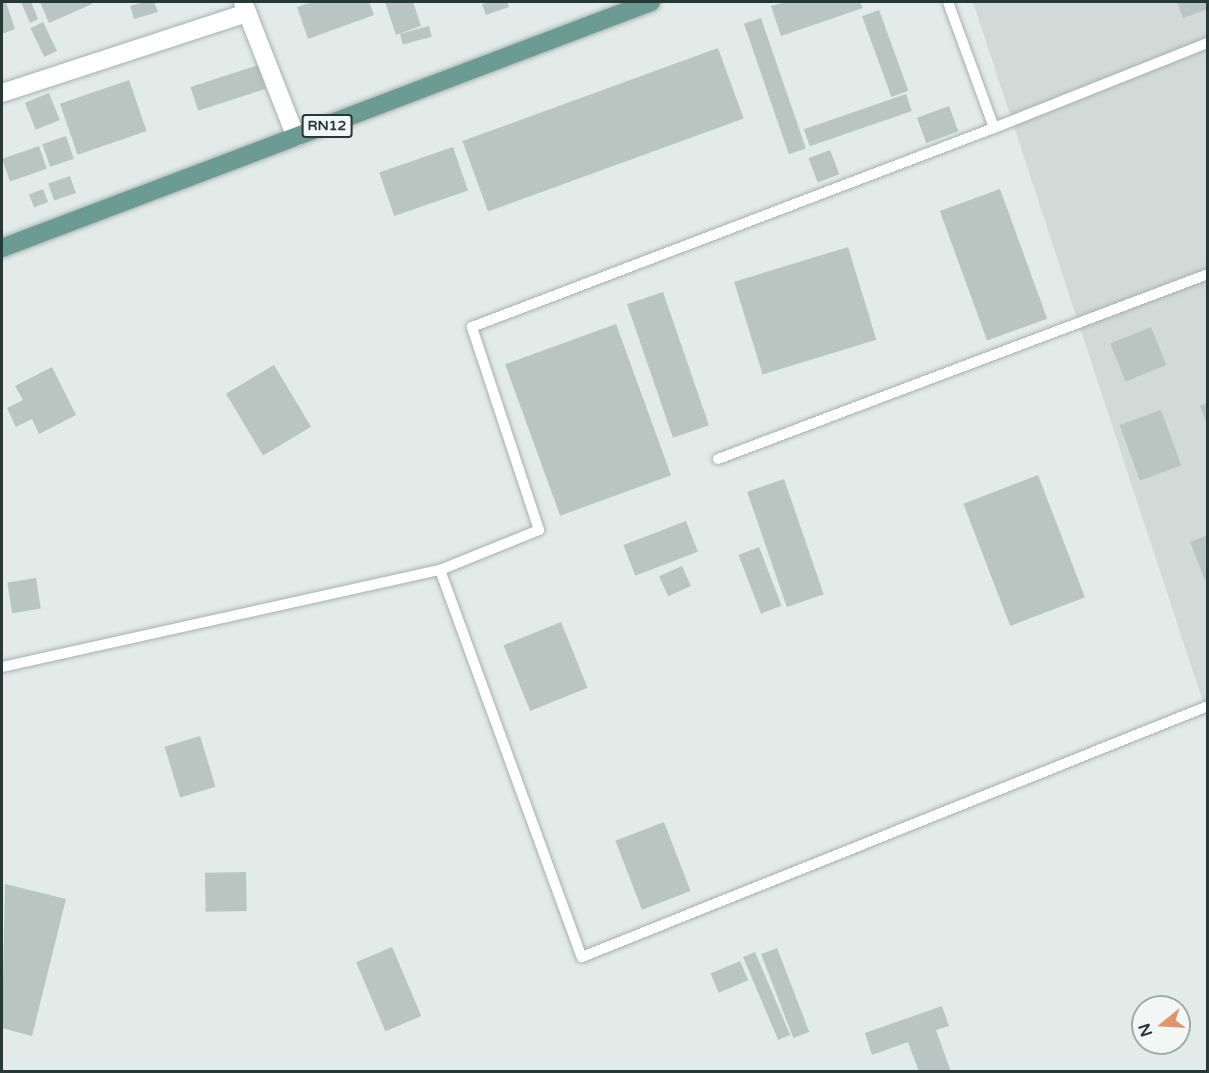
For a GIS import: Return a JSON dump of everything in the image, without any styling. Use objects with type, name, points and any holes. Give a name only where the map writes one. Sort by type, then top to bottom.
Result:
[{"type":"main road","name":"RN12","points":[[2,248],[651,2]]},
{"type":"street","points":[[2,93],[245,7],[296,137]]},
{"type":"lane","points":[[948,2],[994,128]]},
{"type":"lane","points":[[2,667],[440,570],[539,530],[472,327],[994,128],[1208,43]]},
{"type":"lane","points":[[718,459],[1208,274]]},
{"type":"lane","points":[[440,570],[582,957],[1208,706]]},
{"type":"shaded area","points":[[973,2],[1207,2],[1207,714]]},
{"type":"building","points":[[2,2],[6,2],[15,29],[2,34]]},
{"type":"building","points":[[21,2],[31,2],[38,19],[30,23]]},
{"type":"building","points":[[40,2],[91,2],[92,4],[49,23]]},
{"type":"building","points":[[154,2],[158,12],[134,19],[130,6]]},
{"type":"building","points":[[312,2],[369,2],[374,15],[308,39],[297,7]]},
{"type":"building","points":[[385,2],[413,2],[421,26],[396,35]]},
{"type":"building","points":[[507,2],[509,7],[486,15],[482,4]]},
{"type":"building","points":[[786,2],[860,2],[863,8],[781,36],[771,6]]},
{"type":"building","points":[[1177,2],[1208,2],[1208,9],[1183,18]]},
{"type":"building","points":[[879,10],[908,91],[891,97],[862,16]]},
{"type":"building","points":[[761,18],[806,148],[789,154],[744,24]]},
{"type":"building","points":[[43,22],[57,51],[44,57],[30,28]]},
{"type":"building","points":[[429,26],[432,37],[403,44],[400,34]]},
{"type":"building","points":[[718,48],[744,118],[488,212],[462,141]]},
{"type":"building","points":[[258,65],[266,89],[198,111],[190,87]]},
{"type":"building","points":[[129,80],[147,131],[78,155],[60,104]]},
{"type":"building","points":[[49,93],[60,120],[36,130],[25,103]]},
{"type":"building","points":[[906,94],[912,111],[810,146],[804,129]]},
{"type":"building","points":[[949,106],[958,131],[926,143],[917,118]]},
{"type":"building","points":[[66,136],[74,159],[50,167],[42,144]]},
{"type":"building","points":[[39,146],[47,169],[10,181],[2,159]]},
{"type":"building","points":[[453,147],[468,190],[394,216],[379,172]]},
{"type":"building","points":[[830,150],[839,174],[818,183],[809,158]]},
{"type":"building","points":[[70,176],[76,193],[54,201],[48,183]]},
{"type":"building","points":[[43,189],[48,202],[34,207],[29,194]]},
{"type":"building","points":[[1000,189],[1047,319],[987,341],[940,211]]},
{"type":"building","points":[[848,247],[876,340],[763,375],[734,282]]},
{"type":"building","points":[[663,292],[709,425],[673,438],[627,304]]},
{"type":"building","points":[[616,324],[671,475],[560,516],[505,364]]},
{"type":"building","points":[[1151,327],[1166,365],[1126,381],[1110,343]]},
{"type":"building","points":[[274,365],[311,427],[263,456],[226,394]]},
{"type":"building","points":[[52,367],[76,415],[39,434],[32,419],[16,427],[7,408],[23,400],[15,386]]},
{"type":"building","points":[[1208,403],[1208,425],[1207,425],[1200,406]]},
{"type":"building","points":[[1161,410],[1181,465],[1140,480],[1120,425]]},
{"type":"building","points":[[1038,475],[1085,597],[1010,626],[963,504]]},
{"type":"building","points":[[784,479],[824,594],[787,607],[747,492]]},
{"type":"building","points":[[686,521],[698,552],[635,576],[623,545]]},
{"type":"building","points":[[1208,535],[1208,579],[1205,580],[1190,542]]},
{"type":"building","points":[[759,547],[782,606],[761,614],[738,555]]},
{"type":"building","points":[[682,566],[691,586],[668,596],[659,576]]},
{"type":"building","points":[[36,578],[41,609],[12,613],[7,583]]},
{"type":"building","points":[[561,622],[588,688],[530,711],[504,645]]},
{"type":"building","points":[[200,736],[215,787],[180,798],[165,747]]},
{"type":"building","points":[[664,822],[691,891],[642,910],[615,841]]},
{"type":"building","points":[[246,872],[247,911],[206,912],[205,873]]},
{"type":"building","points":[[5,884],[66,899],[32,1036],[2,1028]]},
{"type":"building","points":[[392,947],[421,1016],[385,1031],[356,962]]},
{"type":"building","points":[[777,948],[809,1032],[793,1038],[761,954]]},
{"type":"building","points":[[755,952],[790,1035],[778,1040],[743,957]]},
{"type":"building","points":[[740,961],[748,980],[719,993],[711,974]]},
{"type":"building","points":[[942,1006],[949,1026],[936,1030],[951,1072],[919,1072],[908,1042],[872,1055],[865,1033]]}]
